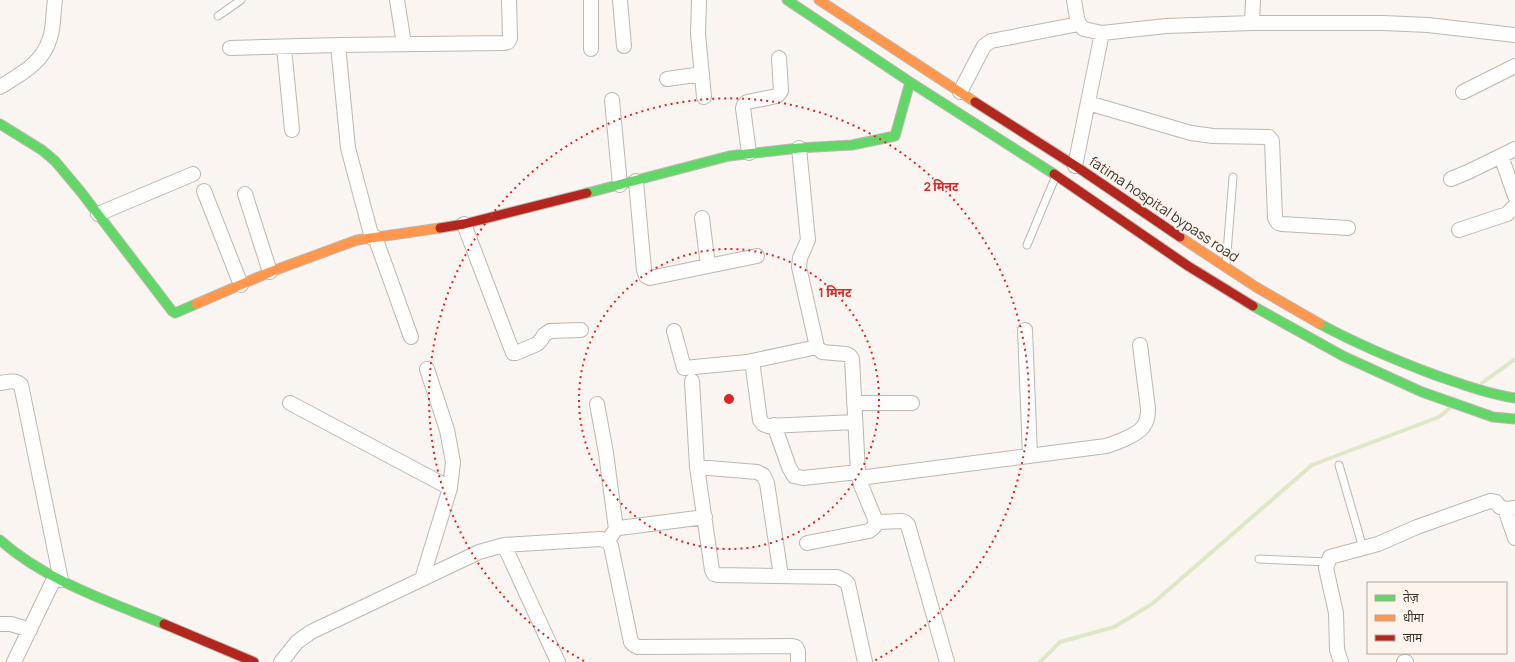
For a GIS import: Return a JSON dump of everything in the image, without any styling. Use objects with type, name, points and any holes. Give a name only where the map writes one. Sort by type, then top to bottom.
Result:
[{"type":"main road","points":[[787,0],[910,82],[1056,176],[1188,266],[1270,316],[1344,356],[1422,392],[1493,417],[1515,419]]},
{"type":"main road","name":"fatima hospital bypass road","points":[[818,0],[1075,166],[1225,268],[1339,335],[1373,352],[1426,373],[1499,396],[1515,398]]},
{"type":"main road","points":[[874,58],[884,43]]},
{"type":"main road","points":[[0,124],[48,154],[98,214],[175,313],[270,272],[350,242],[464,224],[636,181],[720,158],[749,153],[799,148],[852,145],[895,136],[910,82]]},
{"type":"main road","points":[[0,540],[17,555],[58,578],[254,662]]},
{"type":"street","points":[[0,87],[27,70],[43,55],[51,36],[55,0]]},
{"type":"street","points":[[397,0],[404,44]]},
{"type":"street","points":[[230,48],[504,43],[508,42],[510,38],[509,0]]},
{"type":"street","points":[[591,0],[592,49]]},
{"type":"street","points":[[620,0],[624,46]]},
{"type":"street","points":[[699,0],[698,34],[704,97]]},
{"type":"street","points":[[1074,0],[1079,24],[1084,29],[1102,33],[1166,26],[1252,23],[1383,23],[1428,25],[1515,35]]},
{"type":"street","points":[[1252,23],[1253,0]]},
{"type":"street","points":[[960,92],[987,43],[1079,24]]},
{"type":"street","points":[[1075,166],[1102,33]]},
{"type":"street","points":[[338,45],[348,148],[374,237],[411,337]]},
{"type":"street","points":[[284,47],[292,130]]},
{"type":"street","points":[[749,153],[743,108],[747,102],[777,96],[780,94],[779,58]]},
{"type":"street","points":[[1463,92],[1515,66]]},
{"type":"street","points":[[667,79],[702,74]]},
{"type":"street","points":[[612,100],[620,185]]},
{"type":"street","points":[[1088,103],[1191,133],[1212,136],[1269,137],[1272,141],[1275,218],[1278,223],[1348,228]]},
{"type":"street","points":[[799,148],[808,240],[800,258],[800,266],[817,347],[818,350],[822,352],[846,354],[852,359],[859,475],[878,522]]},
{"type":"street","points":[[1451,179],[1515,149]]},
{"type":"street","points":[[1501,156],[1515,196]]},
{"type":"street","points":[[98,214],[193,174]]},
{"type":"street","points":[[636,181],[644,270],[646,276],[650,278],[757,256]]},
{"type":"street","points":[[204,190],[241,285]]},
{"type":"street","points":[[244,194],[270,272]]},
{"type":"street","points":[[1459,230],[1507,214],[1515,206]]},
{"type":"street","points":[[702,218],[708,266]]},
{"type":"street","points":[[464,224],[513,353],[516,354],[540,343],[544,335],[550,331],[581,330]]},
{"type":"street","points":[[1024,330],[1030,455]]},
{"type":"street","points":[[674,331],[684,368],[747,362],[817,347]]},
{"type":"street","points":[[774,425],[789,467],[794,476],[803,478],[859,475],[1106,446],[1119,442],[1142,429],[1147,418],[1148,409],[1140,345]]},
{"type":"street","points":[[747,362],[751,363],[753,368],[760,420],[762,424],[768,426],[855,422]]},
{"type":"street","points":[[422,579],[450,488],[452,462],[447,430],[427,369]]},
{"type":"street","points":[[0,383],[14,381],[21,385],[58,578],[14,662]]},
{"type":"street","points":[[692,381],[697,467],[712,570],[714,574],[837,577],[845,580],[848,584],[865,662]]},
{"type":"street","points":[[290,403],[450,488]]},
{"type":"street","points":[[854,403],[912,403]]},
{"type":"street","points":[[597,404],[606,453],[616,529],[608,542]]},
{"type":"street","points":[[697,467],[757,472],[763,475],[767,483],[782,576]]},
{"type":"street","points":[[1340,662],[1337,650],[1336,613],[1326,568],[1330,557],[1378,544],[1439,519],[1490,501],[1496,502],[1500,507],[1510,509],[1515,538]]},
{"type":"street","points":[[616,529],[705,517]]},
{"type":"street","points":[[807,543],[869,531],[878,522],[905,522],[908,525],[947,662]]},
{"type":"street","points":[[281,662],[298,642],[311,632],[479,552],[504,545],[601,539],[608,542],[611,546],[631,642],[634,645],[638,647],[792,646],[796,647],[798,652],[798,662]]},
{"type":"street","points":[[504,545],[558,662]]},
{"type":"street","points":[[0,624],[11,624],[30,630]]},
{"type":"lane","points":[[218,16],[241,0]]},
{"type":"lane","points":[[1027,244],[1056,176]]},
{"type":"lane","points":[[1225,268],[1233,177]]},
{"type":"lane","points":[[1339,465],[1363,548]]},
{"type":"lane","points":[[1259,559],[1328,562]]},
{"type":"waterway","points":[[1482,383],[1515,359]]},
{"type":"waterway","points":[[1040,662],[1060,642],[1114,627],[1152,604],[1312,465],[1439,417],[1449,409]]},
{"type":"traffic: fast","points":[[787,0],[910,82],[1054,174]]},
{"type":"traffic: fast","points":[[587,193],[729,156],[799,148],[852,145],[895,136],[910,82]]},
{"type":"traffic: fast","points":[[0,124],[42,150],[55,161],[81,192],[172,311],[175,313],[196,304]]},
{"type":"traffic: fast","points":[[1253,306],[1343,356],[1422,392],[1493,417],[1515,419]]},
{"type":"traffic: fast","points":[[1320,324],[1405,364],[1465,385],[1515,398]]},
{"type":"traffic: fast","points":[[0,540],[18,554],[57,579],[164,624]]},
{"type":"traffic: slow","points":[[819,0],[975,102]]},
{"type":"traffic: slow","points":[[196,304],[270,272],[357,240],[440,228]]},
{"type":"traffic: slow","points":[[1180,237],[1256,287],[1320,324]]},
{"type":"traffic: jam","points":[[975,102],[1077,167],[1180,237]]},
{"type":"traffic: jam","points":[[1054,174],[1188,266],[1253,306]]},
{"type":"traffic: jam","points":[[440,228],[464,224],[587,193]]},
{"type":"traffic: jam","points":[[164,624],[254,662]]}]
